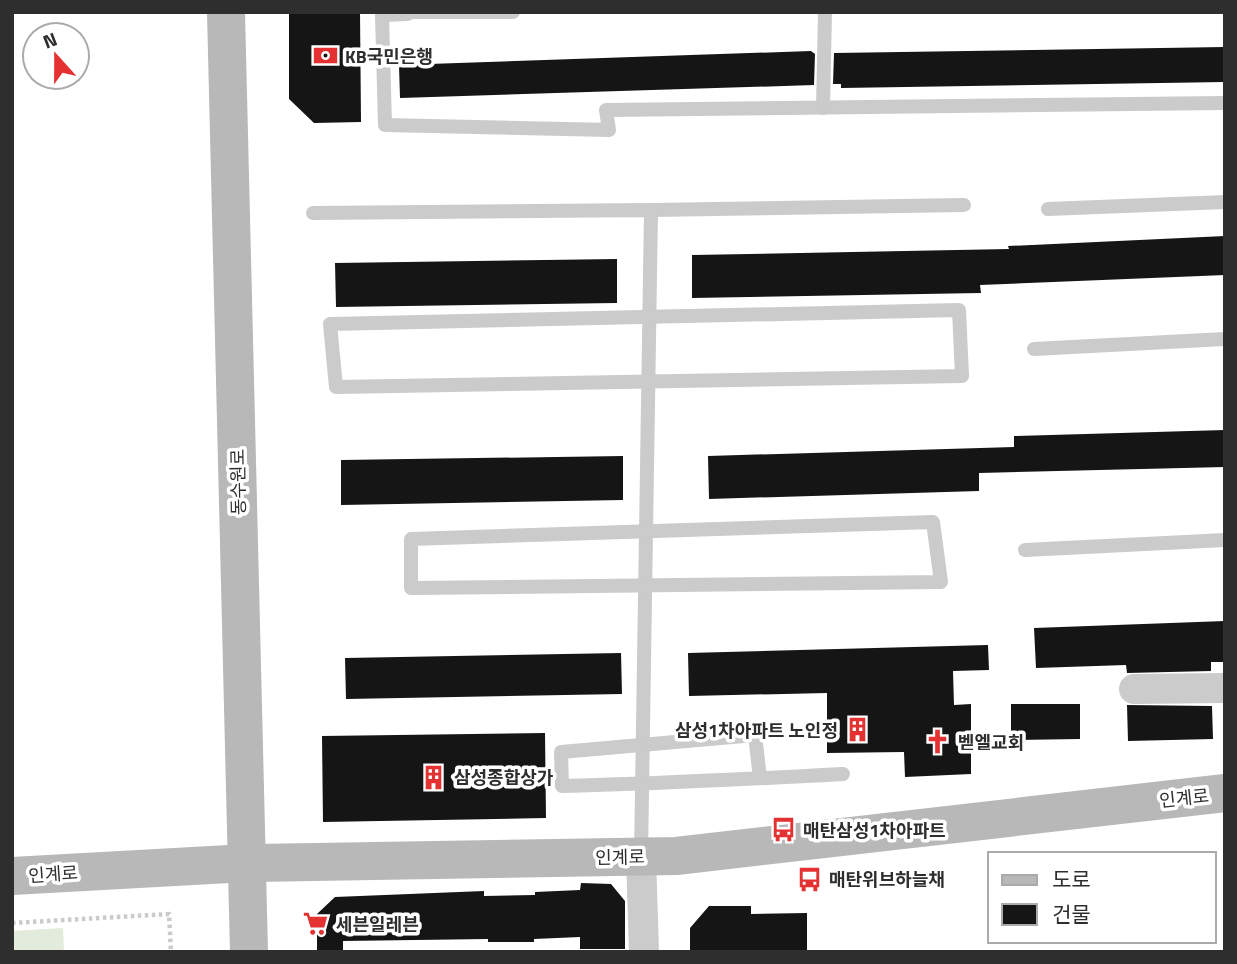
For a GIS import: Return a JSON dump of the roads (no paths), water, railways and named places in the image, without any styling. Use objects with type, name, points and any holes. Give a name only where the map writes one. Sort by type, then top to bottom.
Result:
[{"type":"street","name":"동수원로","points":[[226,12],[249,952]]},
{"type":"street","points":[[1135,689],[1225,688]]},
{"type":"street","name":"인계로","points":[[12,876],[247,863],[641,857],[1225,793]]},
{"type":"street","points":[[641,857],[644,952]]},
{"type":"lane","points":[[513,12],[382,15],[385,125],[609,130],[606,110],[1225,103]]},
{"type":"lane","points":[[823,108],[825,12]]},
{"type":"lane","points":[[1048,209],[1225,202]]},
{"type":"lane","points":[[313,213],[964,205]]},
{"type":"lane","points":[[641,857],[648,585],[651,210]]},
{"type":"lane","points":[[959,310],[961,376],[649,382],[336,387],[330,324],[959,310]]},
{"type":"lane","points":[[1034,349],[1225,339]]},
{"type":"lane","points":[[933,522],[941,582],[411,588],[411,539],[647,531],[933,522]]},
{"type":"lane","points":[[1025,550],[1225,540]]},
{"type":"lane","points":[[760,778],[755,735],[561,752],[562,786],[642,784],[844,774]]},
{"type":"place","name":"KB국민은행","points":[[325,56]]},
{"type":"place","name":"삼성1차아파트 노인정","points":[[858,730]]},
{"type":"place","name":"벧엘교회","points":[[938,742]]},
{"type":"place","name":"삼성종합상가","points":[[434,777]]},
{"type":"place","name":"매탄삼성1차아파트","points":[[783,830]]},
{"type":"place","name":"매탄위브하늘채","points":[[809,879]]},
{"type":"place","name":"세븐일레븐","points":[[316,924]]}]
